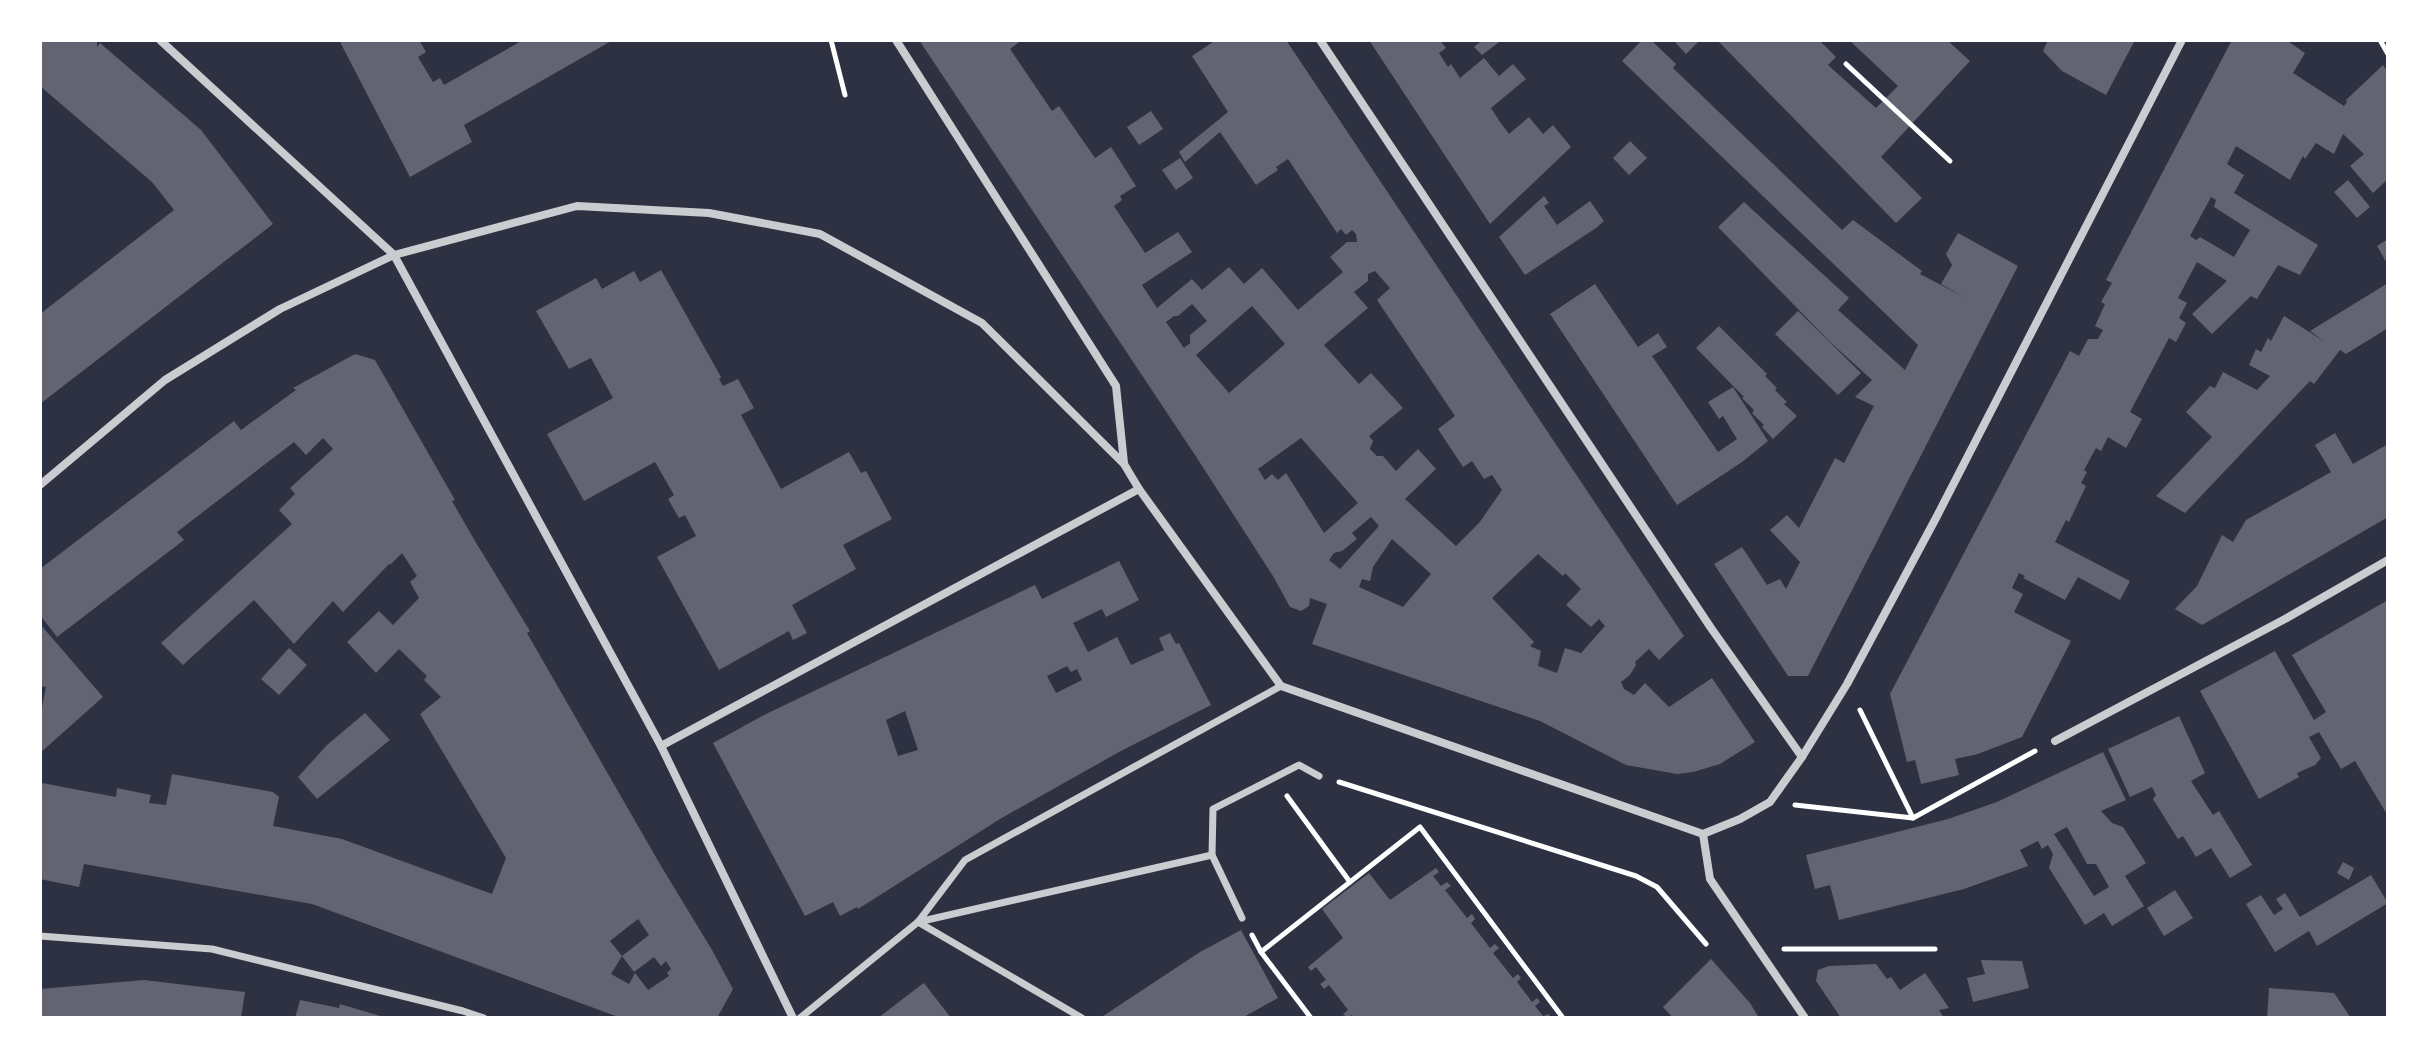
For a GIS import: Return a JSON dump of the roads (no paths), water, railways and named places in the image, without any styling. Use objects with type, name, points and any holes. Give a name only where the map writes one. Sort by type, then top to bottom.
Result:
[{"type":"street","points":[[160,40],[394,255],[661,746],[793,1018]]},
{"type":"street","points":[[896,40],[1116,386],[1124,464]]},
{"type":"street","points":[[1320,40],[1711,628],[1802,757]]},
{"type":"street","points":[[40,485],[165,380],[280,309],[394,255],[577,206],[709,213],[820,234],[982,323],[1124,464],[1281,686],[1703,834],[1740,819],[1770,802],[1847,684],[2182,40]]},
{"type":"street","points":[[661,746],[1139,489]]},
{"type":"street","points":[[2055,741],[2285,619],[2388,560]]},
{"type":"street","points":[[800,1018],[918,922],[965,860],[1281,686]]},
{"type":"street","points":[[1242,918],[1212,855],[1213,809],[1299,765],[1319,776]]},
{"type":"street","points":[[1703,834],[1710,879],[1805,1018]]},
{"type":"street","points":[[918,922],[1212,855]]},
{"type":"street","points":[[918,922],[1082,1018]]},
{"type":"street","points":[[40,936],[212,949],[484,1018]]}]
